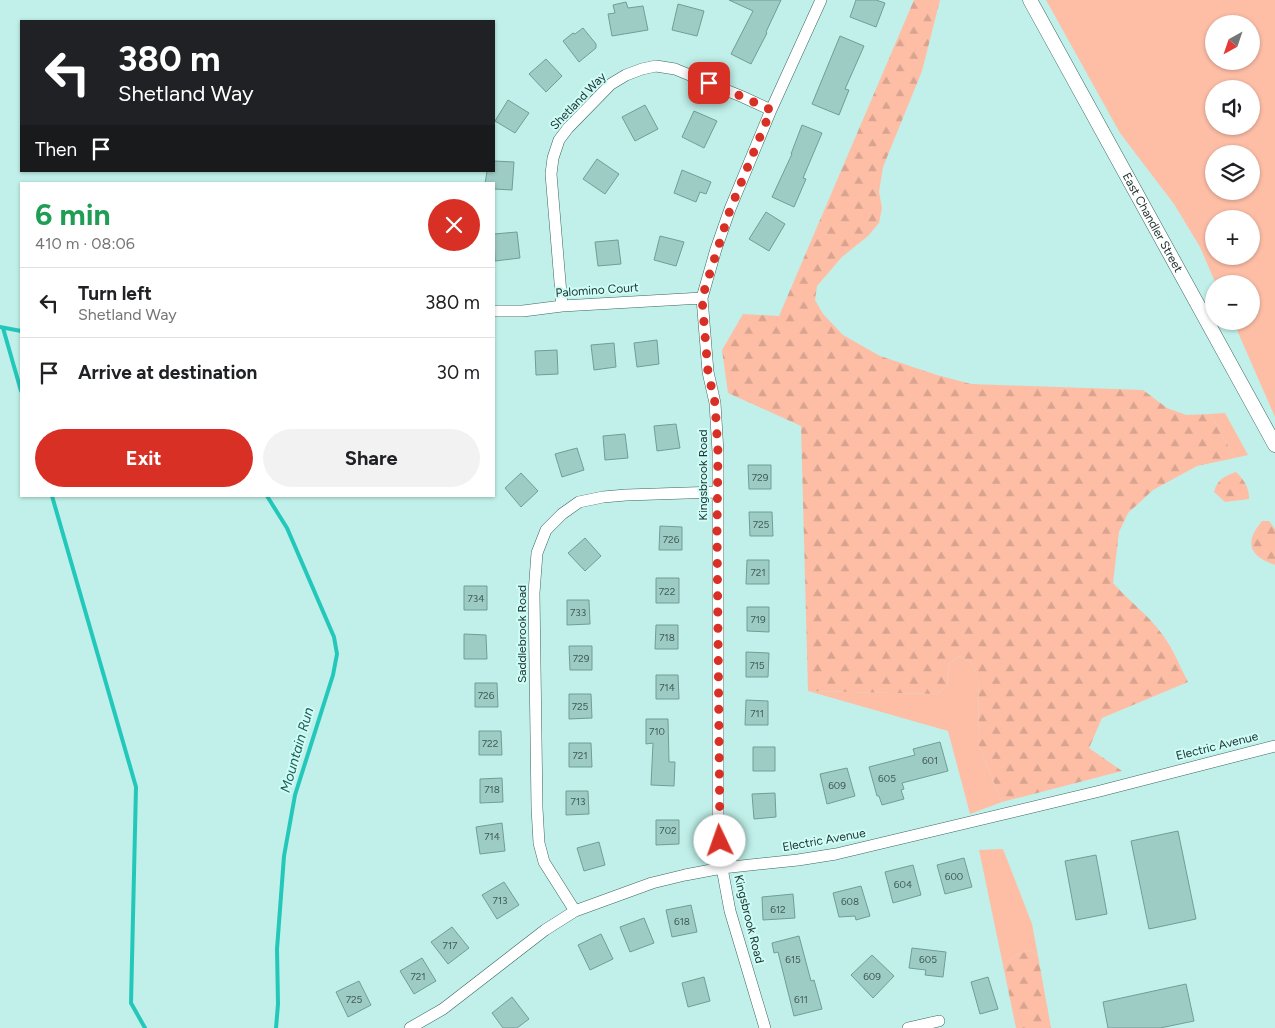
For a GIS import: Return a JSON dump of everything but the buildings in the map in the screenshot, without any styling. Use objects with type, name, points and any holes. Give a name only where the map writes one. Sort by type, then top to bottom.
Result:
[{"type":"street","name":"Kingsbrook Road","points":[[765,1028],[730,911],[722,868],[718,827],[718,452],[715,403],[708,372],[702,298],[730,210],[771,110],[821,0]]},
{"type":"street","name":"East Chandler Street","points":[[1030,0],[1275,445]]},
{"type":"street","name":"Shetland Way","points":[[562,306],[551,174],[553,158],[558,140],[611,84],[626,75],[642,69],[656,66],[675,69],[771,110]]},
{"type":"street","name":"Palomino Court","points":[[495,310],[522,311],[562,306],[702,298]]},
{"type":"street","name":"Saddlebrook Road","points":[[575,911],[544,862],[539,843],[534,593],[537,553],[541,542],[554,522],[579,502],[626,495],[717,492]]},
{"type":"street","name":"Electric Avenue","points":[[410,1028],[443,1009],[545,930],[575,911],[652,883],[722,868],[836,854],[1100,791],[1275,746]]},
{"type":"street","points":[[908,1028],[939,1021]]},
{"type":"green space","points":[[914,0],[940,0],[922,71],[883,167],[879,192],[882,208],[879,223],[868,236],[842,257],[817,286],[815,300],[823,314],[843,335],[880,356],[971,384],[1143,390],[1167,408],[1186,415],[1210,414],[1235,458],[1197,466],[1153,490],[1128,513],[1119,532],[1113,583],[1166,639],[1188,682],[1102,718],[1089,748],[1122,771],[1002,802],[979,746],[978,676],[971,663],[960,656],[950,662],[947,686],[937,694],[808,691],[801,426],[728,393],[722,350],[743,314],[779,316]]},
{"type":"green space","points":[[1046,0],[1275,0],[1275,417],[1237,330],[1260,330],[1260,275],[1212,275],[1208,265],[1260,265],[1260,210],[1205,210],[1205,259],[1174,204],[1120,133]]},
{"type":"green space","points":[[1225,413],[1248,455],[1235,458],[1210,414]]},
{"type":"green space","points":[[1236,472],[1246,484],[1249,499],[1225,502],[1214,492],[1215,488],[1222,479]]},
{"type":"green space","points":[[1262,521],[1269,521],[1275,529],[1275,565],[1259,557],[1252,548],[1253,536]]},
{"type":"green space","points":[[960,656],[971,663],[978,676],[979,746],[1002,802],[970,814],[948,731],[808,691],[937,694],[947,686],[950,662]]},
{"type":"green space","points":[[1003,849],[1032,924],[1038,956],[1031,950],[1018,954],[1003,965],[979,850]]},
{"type":"green space","points":[[1031,950],[1038,956],[1051,1028],[1016,1028],[1003,965],[1018,954]]},
{"type":"waterway","name":"Mountain Run","points":[[0,327],[20,331]]},
{"type":"waterway","points":[[3,328],[20,388]]},
{"type":"waterway","points":[[52,497],[136,787],[131,1003],[145,1028]]},
{"type":"waterway","name":"Mountain Run","points":[[268,497],[287,528],[334,637],[337,654],[333,675],[295,795],[284,856],[277,949],[278,1004],[276,1028]]},
{"type":"route","points":[[709,83],[771,110],[730,210],[716,249],[702,298],[708,372],[715,403],[718,452],[718,827],[720,841]]}]
